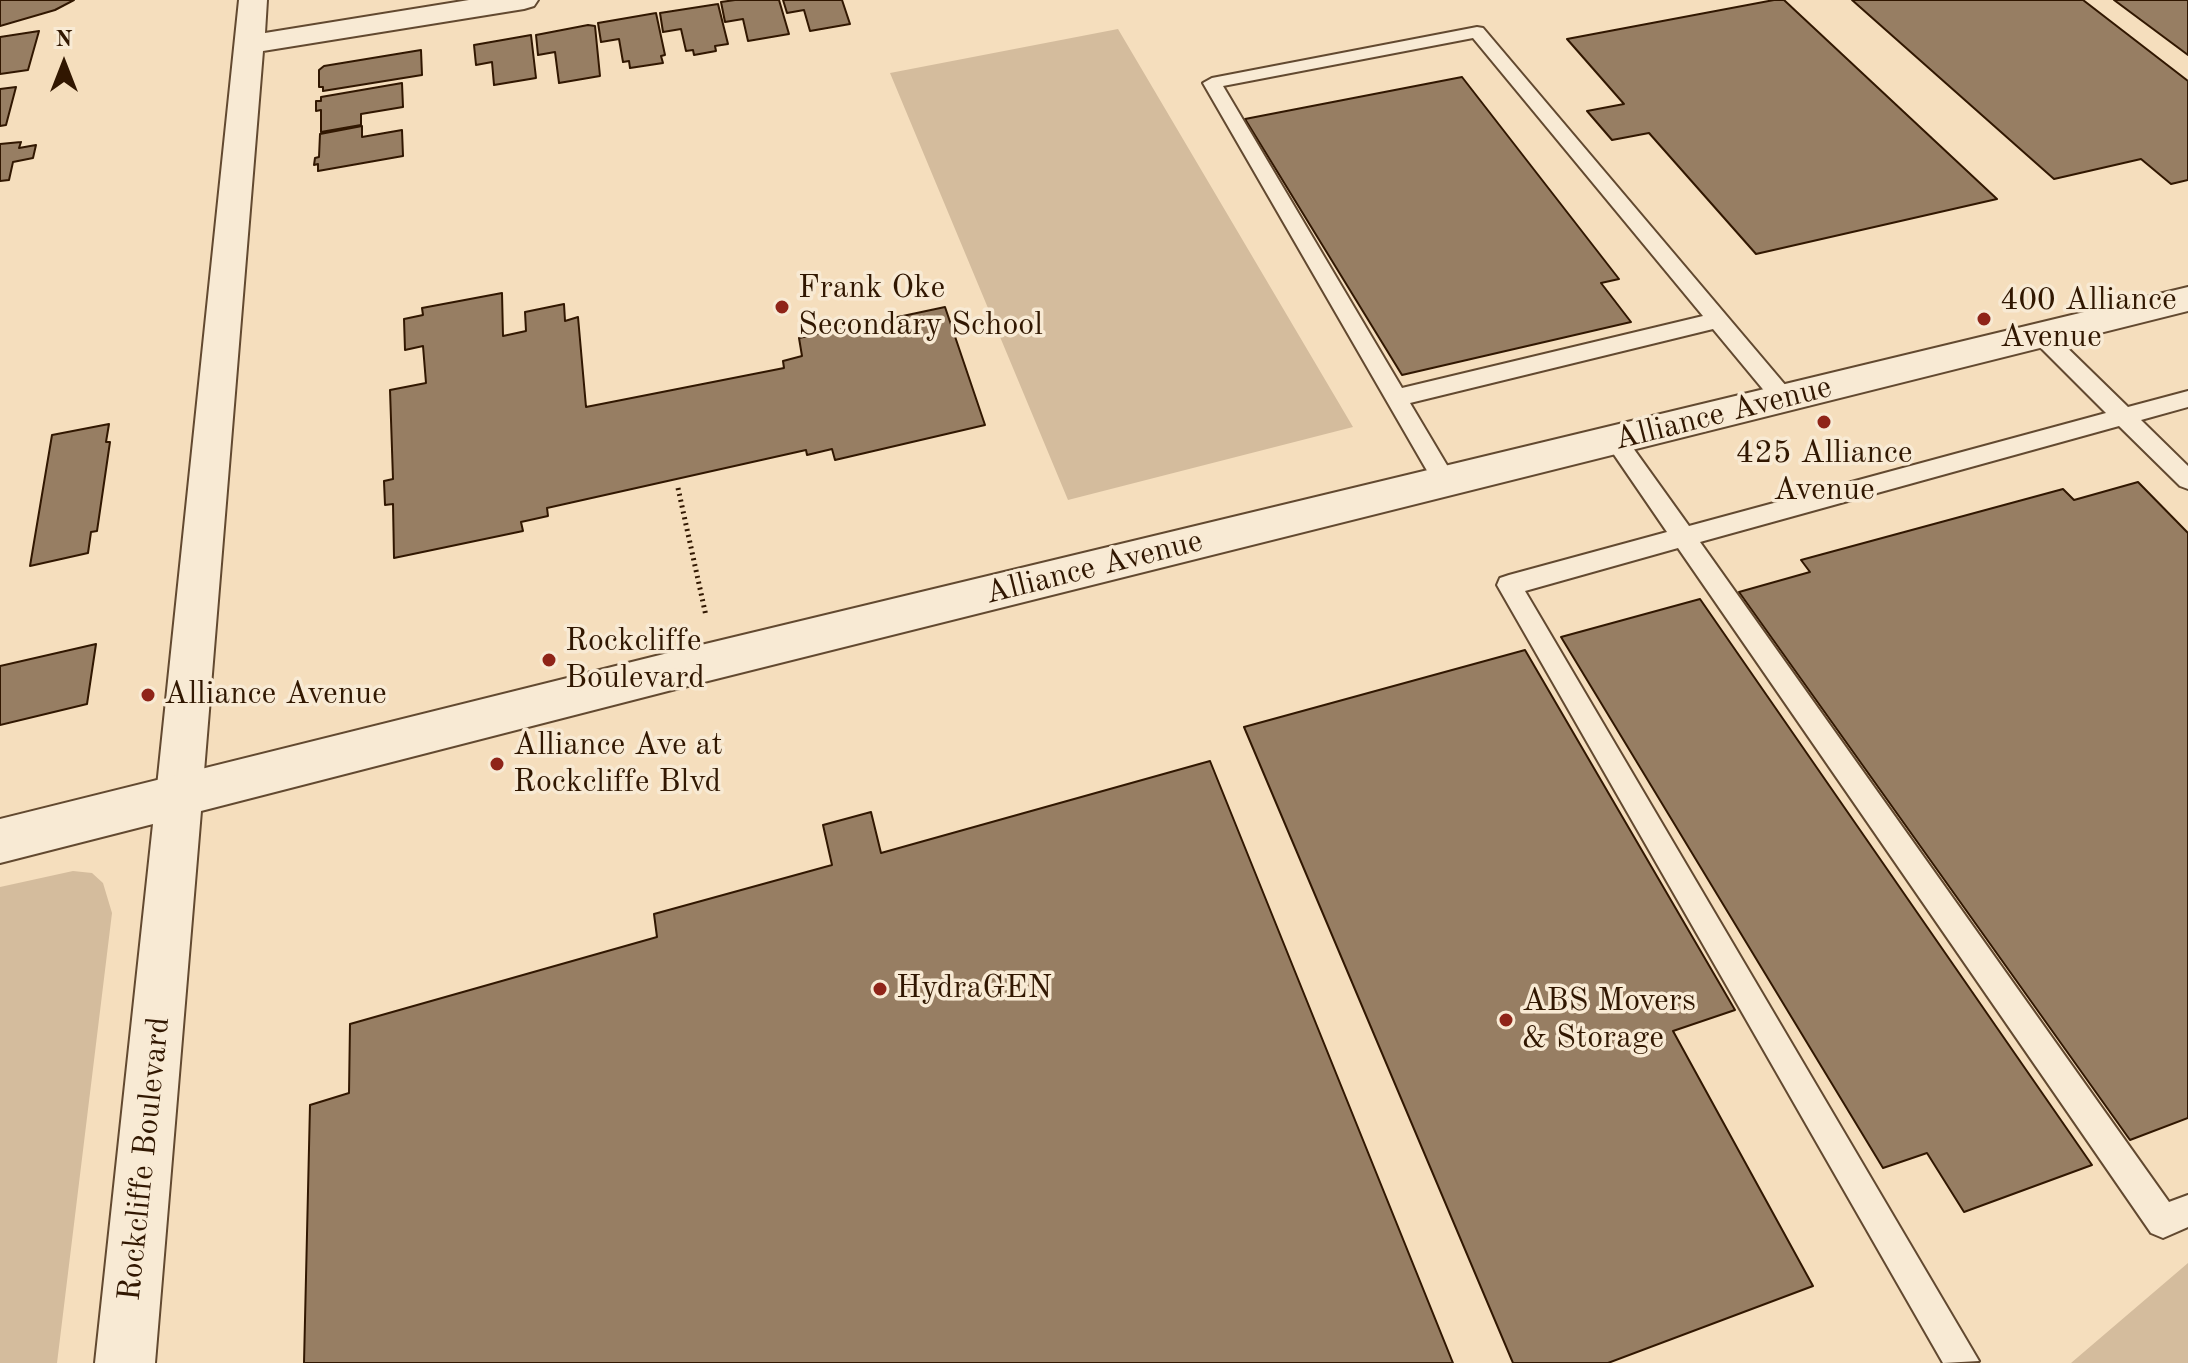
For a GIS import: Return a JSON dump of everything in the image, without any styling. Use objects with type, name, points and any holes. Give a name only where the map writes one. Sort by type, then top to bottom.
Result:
[{"type":"street","name":"Rockcliffe Boulevard","points":[[125,1363],[253,0]]},
{"type":"street","points":[[249,44],[524,0]]},
{"type":"street","name":"Alliance Avenue","points":[[0,841],[715,661],[2188,299]]},
{"type":"lane","points":[[1445,482],[1212,83],[1477,32],[1784,399]]},
{"type":"lane","points":[[1396,398],[1719,320]]},
{"type":"lane","points":[[2041,335],[2188,480]]},
{"type":"lane","points":[[1960,1363],[1962,1361],[1509,585],[2188,399]]},
{"type":"lane","points":[[1615,440],[2163,1221],[2188,1211]]},
{"type":"path","points":[[678,488],[715,661]]},
{"type":"shaded area","points":[[1118,29],[1353,427],[1068,500],[890,73]]},
{"type":"shaded area","points":[[73,871],[92,873],[103,883],[112,913],[57,1363],[0,1363],[0,887]]},
{"type":"shaded area","points":[[2188,1263],[2188,1363],[2071,1363]]},
{"type":"building","points":[[0,0],[74,0],[55,10],[0,26]]},
{"type":"building","points":[[779,0],[789,34],[748,41],[743,19],[725,22],[721,2]]},
{"type":"building","points":[[783,0],[842,0],[850,24],[810,31],[804,10],[787,13]]},
{"type":"building","points":[[1784,0],[1997,199],[1756,254],[1649,133],[1612,140],[1587,111],[1624,104],[1567,39]]},
{"type":"building","points":[[1852,0],[2083,0],[2188,81],[2188,180],[2171,184],[2141,159],[2054,179]]},
{"type":"building","points":[[2114,0],[2188,0],[2188,55]]},
{"type":"building","points":[[718,4],[728,44],[715,46],[716,51],[694,55],[693,50],[686,51],[681,29],[663,32],[660,13]]},
{"type":"building","points":[[656,13],[665,55],[661,56],[663,63],[630,68],[629,61],[623,62],[619,39],[601,42],[598,23]]},
{"type":"building","points":[[595,26],[600,76],[559,83],[555,52],[538,55],[536,35]]},
{"type":"building","points":[[39,31],[28,70],[0,74],[0,37]]},
{"type":"building","points":[[531,35],[536,78],[494,85],[492,62],[476,65],[474,45]]},
{"type":"building","points":[[421,50],[422,75],[323,91],[323,87],[319,87],[319,70],[324,66]]},
{"type":"building","points":[[1462,77],[1619,279],[1601,283],[1631,322],[1402,375],[1245,119]]},
{"type":"building","points":[[402,83],[403,107],[361,114],[361,125],[321,132],[321,110],[316,111],[316,101],[321,101],[321,97]]},
{"type":"building","points":[[16,87],[6,125],[0,126],[0,89]]},
{"type":"building","points":[[362,126],[362,137],[402,130],[403,156],[318,171],[318,164],[314,165],[315,158],[319,157],[320,134]]},
{"type":"building","points":[[21,142],[19,148],[36,145],[33,158],[13,162],[9,180],[0,181],[0,144]]},
{"type":"building","points":[[502,293],[503,336],[526,331],[525,312],[564,304],[565,321],[578,317],[586,407],[784,368],[783,361],[802,356],[799,338],[945,307],[985,425],[835,460],[832,449],[807,455],[806,450],[547,508],[548,516],[521,522],[523,531],[394,558],[393,504],[385,505],[384,481],[393,479],[390,390],[426,383],[423,346],[405,350],[404,319],[423,315],[422,308]]},
{"type":"building","points":[[109,424],[106,442],[110,442],[97,531],[91,532],[88,553],[30,566],[52,435]]},
{"type":"building","points":[[2138,482],[2188,533],[2188,1118],[2130,1140],[1739,592],[1810,572],[1801,560],[2063,489],[2074,500]]},
{"type":"building","points":[[1700,599],[2092,1165],[1964,1212],[1927,1153],[1883,1168],[1561,637]]},
{"type":"building","points":[[96,644],[87,704],[0,725],[0,666]]},
{"type":"building","points":[[1525,650],[1735,1010],[1673,1031],[1813,1286],[1608,1363],[1513,1363],[1244,727]]},
{"type":"building","points":[[1210,761],[1453,1363],[304,1363],[310,1105],[349,1093],[350,1024],[657,937],[654,914],[832,865],[823,825],[871,812],[881,853]]},
{"type":"place","name":"Frank Oke Secondary School","points":[[782,307]]},
{"type":"place","name":"400 Alliance Avenue","points":[[1984,319]]},
{"type":"place","name":"425 Alliance Avenue","points":[[1824,422]]},
{"type":"place","name":"Rockcliffe Boulevard","points":[[549,660]]},
{"type":"place","name":"Alliance Avenue","points":[[148,695]]},
{"type":"place","name":"Alliance Ave at Rockcliffe Blvd","points":[[497,764]]},
{"type":"place","name":"HydraGEN","points":[[880,989]]},
{"type":"place","name":"ABS Movers & Storage","points":[[1506,1020]]}]
